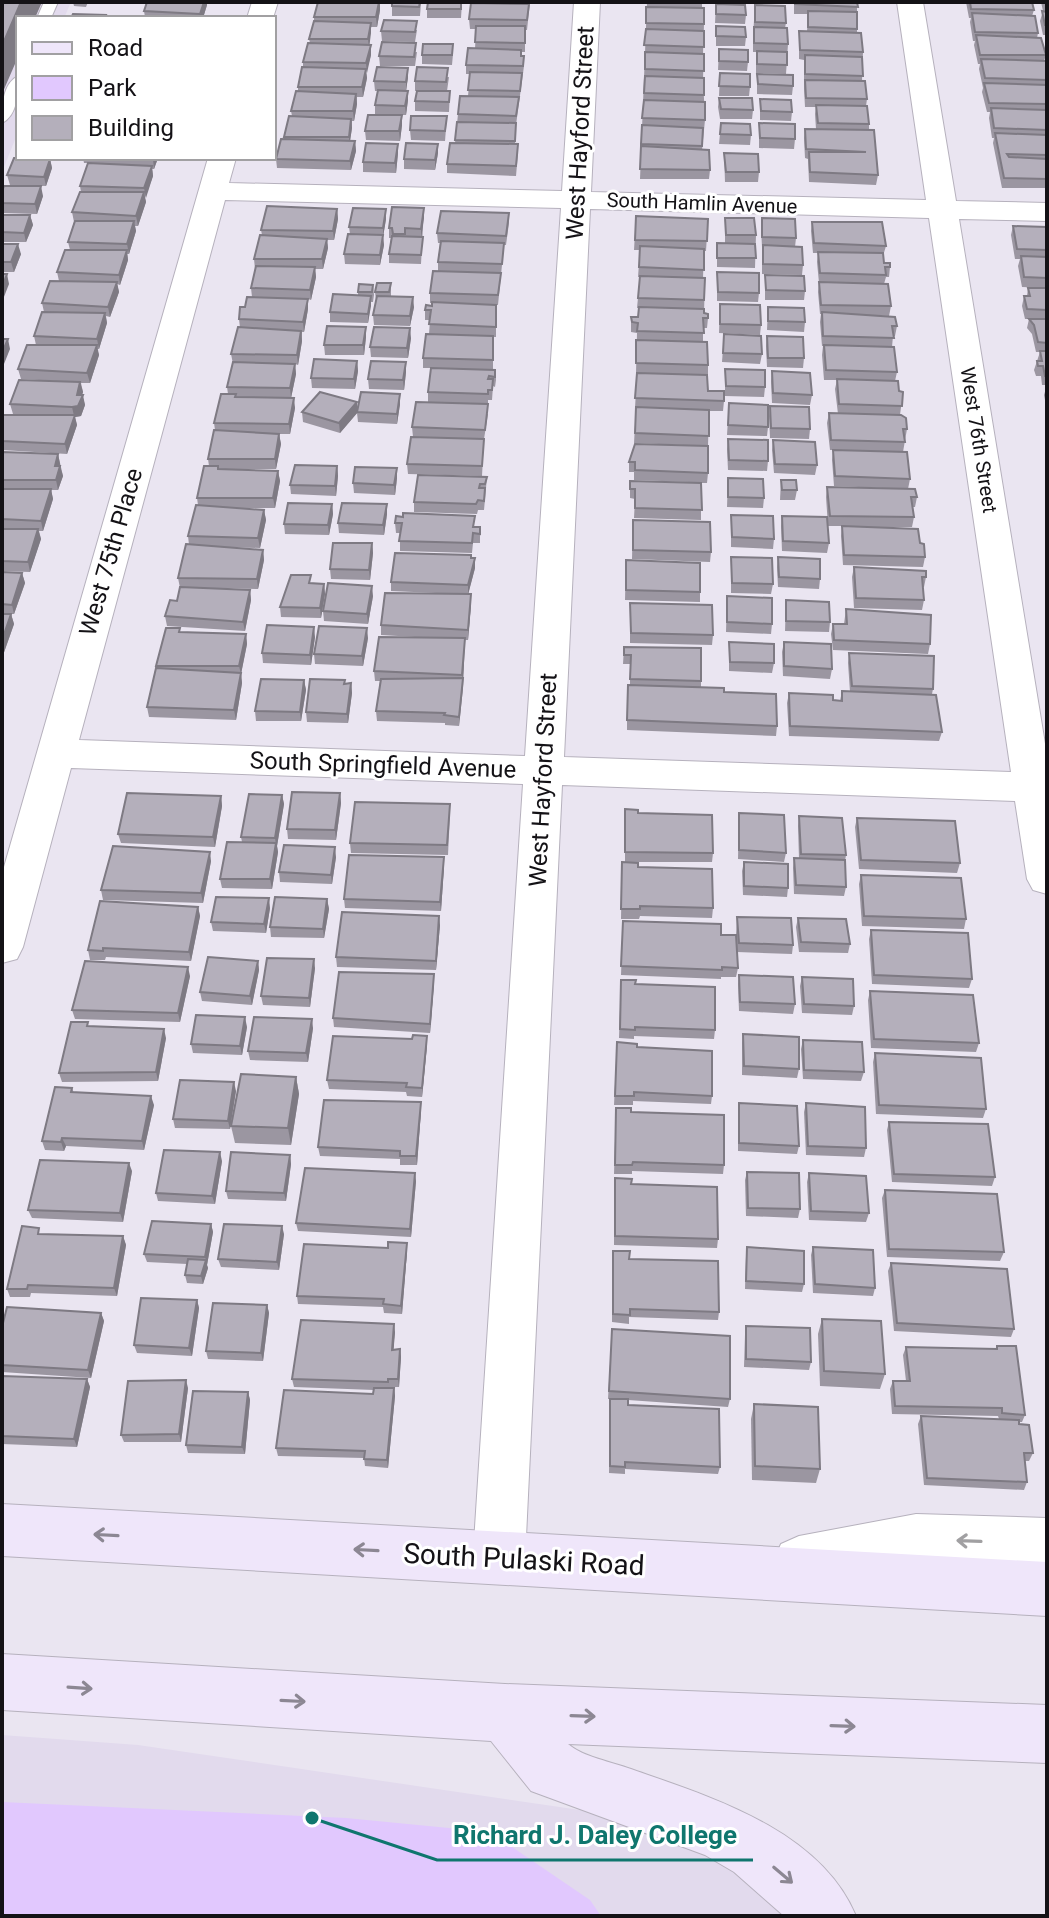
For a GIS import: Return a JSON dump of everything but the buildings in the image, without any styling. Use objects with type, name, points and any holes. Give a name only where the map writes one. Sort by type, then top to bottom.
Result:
[{"type":"main road","name":"South Pulaski Road","points":[[2,1530],[1047,1589]]},
{"type":"main road","points":[[2,1682],[505,1713],[1047,1734]]},
{"type":"main road","points":[[505,1713],[552,1770],[721,1831],[755,1851],[799,1888],[825,1916]]},
{"type":"street","name":"West Hayford Street","points":[[499,1558],[587,2]]},
{"type":"street","name":"West 76th Street","points":[[910,2],[1040,788],[1047,879]]},
{"type":"street","name":"South Hamlin Avenue","points":[[218,174],[576,200],[1047,212]]},
{"type":"street","name":"West 75th Place","points":[[2,947],[218,174]]},
{"type":"street","name":"South Springfield Avenue","points":[[54,753],[1040,788]]},
{"type":"street","points":[[749,1572],[916,1539],[1047,1543]]},
{"type":"lane","points":[[2,119],[16,85]]},
{"type":"shaded area","points":[[2,2],[71,2],[65,16],[16,16],[16,137],[2,172]]},
{"type":"shaded area","points":[[2,1735],[138,1745],[587,1811],[712,1851],[794,1916],[2,1916]]},
{"type":"green space","points":[[2,1802],[346,1818],[490,1832],[590,1900],[601,1916],[2,1916]]},
{"type":"place","name":"Richard J. Daley College","points":[[312,1818]]}]
